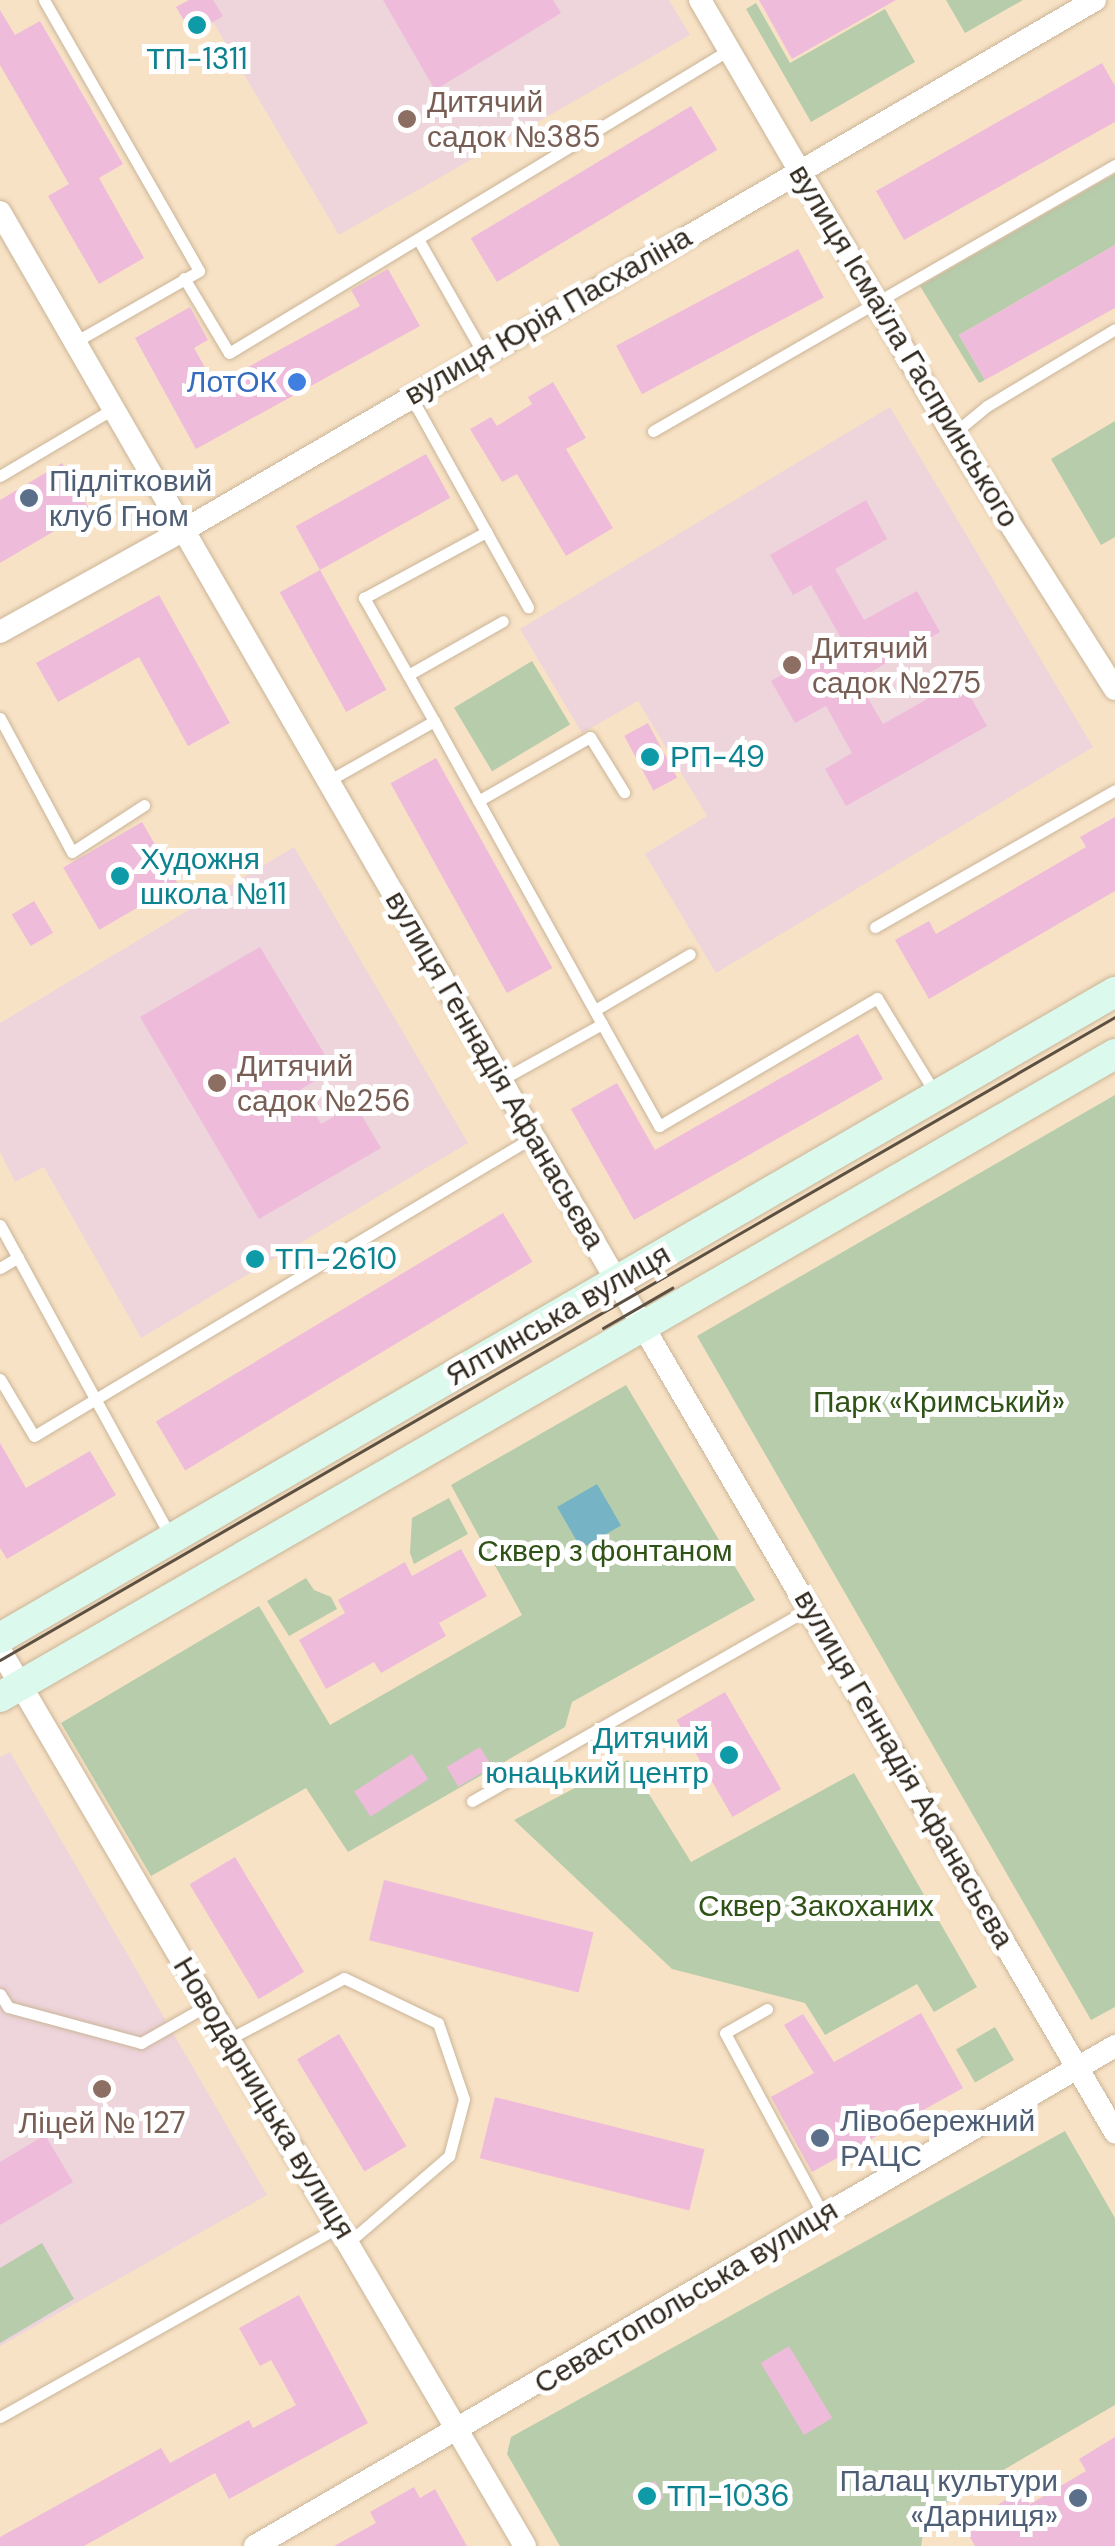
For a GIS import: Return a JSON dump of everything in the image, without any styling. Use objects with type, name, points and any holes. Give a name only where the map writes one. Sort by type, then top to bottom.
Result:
[{"type":"street","name":"вулиця Юрія Пасхаліна","points":[[0,632],[184,530],[482,353],[1096,0]]},
{"type":"street","name":"вулиця Ісмаїла Гаспринського","points":[[706,2],[952,434],[1115,689]]},
{"type":"street","name":"вулиця Геннадія Афанасьєва","points":[[0,212],[642,1326],[1115,2132]]},
{"type":"street","name":"Ялтинська вулиця","points":[[0,1638],[1115,992]]},
{"type":"street","name":"Ялтинська вулиця","points":[[10,1691],[1115,1054]]},
{"type":"street","name":"Новодарницька вулиця","points":[[0,1650],[10,1691],[208,2004],[461,2430],[525,2546]]},
{"type":"street","name":"Севастопольська вулиця","points":[[255,2546],[461,2430],[1115,2046]]},
{"type":"lane","points":[[44,0],[199,271],[75,342]]},
{"type":"lane","points":[[184,278],[229,353],[730,50]]},
{"type":"lane","points":[[653,431],[1115,165]]},
{"type":"lane","points":[[418,239],[482,353]]},
{"type":"lane","points":[[952,434],[986,406],[1115,329]]},
{"type":"lane","points":[[410,395],[528,607]]},
{"type":"lane","points":[[0,476],[113,409]]},
{"type":"lane","points":[[486,532],[364,598],[660,1126],[878,998],[936,1096]]},
{"type":"lane","points":[[408,674],[503,621]]},
{"type":"lane","points":[[0,718],[72,852],[144,805]]},
{"type":"lane","points":[[328,780],[434,721]]},
{"type":"lane","points":[[478,801],[590,737],[624,792]]},
{"type":"lane","points":[[875,927],[1115,790]]},
{"type":"lane","points":[[595,1010],[690,954]]},
{"type":"lane","points":[[501,1080],[602,1024]]},
{"type":"lane","points":[[0,1379],[34,1436],[98,1402],[533,1136]]},
{"type":"lane","points":[[0,1225],[172,1539]]},
{"type":"lane","points":[[0,1268],[18,1257]]},
{"type":"lane","points":[[472,1800],[810,1608]]},
{"type":"lane","points":[[0,2417],[344,2234],[449,2156],[464,2100],[438,2023],[344,1978],[229,2039]]},
{"type":"lane","points":[[0,1994],[8,2007],[141,2043],[208,2004]]},
{"type":"lane","points":[[767,2009],[725,2033],[824,2216]]},
{"type":"shaded area","name":"Дитячий садок №385","points":[[200,0],[669,0],[690,35],[339,235]]},
{"type":"shaded area","name":"Дитячий садок №275","points":[[890,407],[1093,747],[716,973],[645,854],[707,816],[638,701],[582,733],[520,629]]},
{"type":"shaded area","name":"Дитячий садок №256","points":[[294,847],[468,1143],[141,1338],[44,1167],[15,1182],[0,1152],[0,1023]]},
{"type":"shaded area","name":"Ліцей № 127","points":[[10,1752],[267,2195],[0,2346],[0,1757]]},
{"type":"green space","points":[[946,0],[1023,0],[965,33]]},
{"type":"green space","points":[[756,3],[790,63],[885,9],[915,62],[811,122],[746,9]]},
{"type":"green space","points":[[1115,174],[1115,245],[959,335],[985,380],[979,383],[920,286]]},
{"type":"green space","points":[[1115,421],[1115,537],[1101,545],[1051,459]]},
{"type":"green space","points":[[532,661],[570,724],[492,771],[454,708]]},
{"type":"green space","name":"Парк «Кримський»","points":[[1115,1095],[1115,2007],[1091,2020],[697,1336]]},
{"type":"green space","name":"Сквер з фонтаном","points":[[626,1385],[755,1600],[572,1702],[565,1727],[348,1852],[306,1788],[151,1876],[61,1723],[259,1606],[330,1725],[522,1615],[451,1485]]},
{"type":"green space","points":[[449,1498],[468,1534],[414,1564],[410,1553],[412,1518]]},
{"type":"green space","points":[[306,1578],[314,1590],[331,1597],[337,1609],[289,1636],[267,1601]]},
{"type":"green space","name":"Сквер Закоханих","points":[[628,1760],[691,1862],[854,1773],[977,1987],[934,2012],[917,1984],[825,2035],[805,2003],[672,1969],[514,1820]]},
{"type":"green space","points":[[995,2027],[1014,2060],[975,2082],[956,2050]]},
{"type":"green space","points":[[1065,2131],[1115,2218],[1115,2405],[926,2515],[921,2546],[560,2546],[507,2454],[511,2437]]},
{"type":"green space","points":[[42,2243],[74,2299],[0,2343],[0,2268]]},
{"type":"water","points":[[597,1484],[621,1526],[581,1549],[557,1507]]},
{"type":"building","name":"ТП-1311","points":[[189,0],[213,0],[223,16],[192,34],[176,7]]},
{"type":"building","points":[[383,0],[553,0],[561,13],[435,90]]},
{"type":"building","points":[[759,0],[896,0],[792,59]]},
{"type":"building","points":[[0,10],[15,35],[40,21],[123,164],[99,178],[144,258],[99,284],[48,196],[69,184],[0,65]]},
{"type":"building","points":[[1102,63],[1115,86],[1115,122],[904,240],[876,191]]},
{"type":"building","points":[[691,106],[717,150],[497,282],[471,238]]},
{"type":"building","points":[[1115,245],[1115,308],[985,380],[959,335]]},
{"type":"building","points":[[798,249],[824,298],[642,394],[616,346]]},
{"type":"building","points":[[388,269],[420,326],[196,449],[135,338],[190,307],[208,340],[194,348],[215,385],[360,306],[351,290]]},
{"type":"building","points":[[553,382],[586,438],[566,449],[613,528],[566,556],[517,474],[502,482],[470,429],[491,417],[497,426],[532,404],[528,397]]},
{"type":"building","points":[[426,454],[450,498],[320,570],[296,526]]},
{"type":"building","points":[[62,463],[90,510],[0,563],[0,500]]},
{"type":"building","points":[[866,500],[887,539],[835,569],[864,620],[917,591],[940,632],[857,680],[883,724],[961,680],[987,726],[846,806],[825,769],[852,753],[826,706],[795,723],[771,681],[842,640],[811,585],[793,595],[770,555]]},
{"type":"building","points":[[320,570],[386,690],[346,712],[280,592]]},
{"type":"building","points":[[159,595],[230,723],[188,746],[139,657],[58,702],[36,663]]},
{"type":"building","name":"РП-49","points":[[648,723],[677,778],[653,790],[624,736]]},
{"type":"building","points":[[436,758],[552,968],[507,993],[391,783]]},
{"type":"building","points":[[1115,817],[1115,891],[929,999],[895,940],[929,921],[936,934],[1086,847],[1080,837]]},
{"type":"building","name":"Художня школа №11","points":[[142,822],[178,884],[99,930],[63,868]]},
{"type":"building","points":[[34,901],[53,933],[31,946],[12,914]]},
{"type":"building","points":[[260,947],[334,1070],[301,1089],[321,1124],[355,1104],[381,1148],[259,1219],[140,1017]]},
{"type":"building","points":[[858,1034],[883,1079],[634,1220],[571,1109],[617,1083],[655,1150]]},
{"type":"building","points":[[503,1213],[532,1262],[185,1470],[156,1422]]},
{"type":"building","points":[[0,1443],[26,1488],[90,1451],[116,1495],[7,1559],[0,1548]]},
{"type":"building","points":[[461,1549],[487,1596],[439,1623],[446,1636],[381,1673],[374,1662],[326,1689],[299,1640],[345,1613],[338,1600],[405,1562],[412,1576]]},
{"type":"building","name":"Дитячий юнацький центр","points":[[725,1692],[781,1789],[733,1817],[677,1720]]},
{"type":"building","points":[[480,1747],[492,1767],[458,1787],[447,1767]]},
{"type":"building","points":[[412,1754],[428,1779],[370,1817],[354,1792]]},
{"type":"building","points":[[235,1857],[304,1972],[259,1999],[190,1884]]},
{"type":"building","points":[[384,1880],[594,1932],[579,1992],[369,1940]]},
{"type":"building","points":[[921,2013],[963,2088],[812,2172],[771,2097],[814,2073],[784,2025],[803,2014],[834,2062]]},
{"type":"building","points":[[339,2034],[406,2146],[364,2172],[297,2059]]},
{"type":"building","points":[[495,2097],[705,2149],[689,2210],[480,2158]]},
{"type":"building","points":[[45,2135],[73,2182],[0,2225],[0,2162]]},
{"type":"building","points":[[299,2295],[368,2423],[229,2499],[215,2473],[84,2546],[0,2546],[0,2537],[161,2448],[170,2463],[249,2420],[253,2428],[296,2405],[271,2360],[260,2366],[239,2328]]},
{"type":"building","points":[[789,2346],[832,2418],[804,2435],[761,2363]]},
{"type":"building","name":"Палац культури «Дарниця»","points":[[1115,2437],[1115,2546],[975,2546],[963,2525],[1021,2491],[1030,2504],[1086,2471],[1079,2459]]},
{"type":"building","name":"ТП-1036","points":[[655,2481],[664,2498],[640,2510],[631,2494]]},
{"type":"building","points":[[414,2487],[420,2498],[435,2489],[467,2546],[334,2546],[376,2523],[370,2512]]},
{"type":"tram line","points":[[0,1660],[1115,1017]]},
{"type":"tram line","points":[[603,1328],[672,1288]]},
{"type":"place","name":"ТП-1311","points":[[197,25]]},
{"type":"place","name":"Дитячий садок №385","points":[[407,119]]},
{"type":"place","name":"ЛотОК","points":[[297,382]]},
{"type":"place","name":"Підлітковий клуб Гном","points":[[29,498]]},
{"type":"place","name":"Дитячий садок №275","points":[[792,665]]},
{"type":"place","name":"РП-49","points":[[650,757]]},
{"type":"place","name":"Художня школа №11","points":[[120,876]]},
{"type":"place","name":"Дитячий садок №256","points":[[217,1083]]},
{"type":"place","name":"ТП-2610","points":[[255,1259]]},
{"type":"place","name":"Дитячий юнацький центр","points":[[729,1755]]},
{"type":"place","name":"Ліцей № 127","points":[[102,2089]]},
{"type":"place","name":"Лівобережний РАЦС","points":[[820,2138]]},
{"type":"place","name":"ТП-1036","points":[[647,2496]]},
{"type":"place","name":"Палац культури «Дарниця»","points":[[1078,2498]]}]
